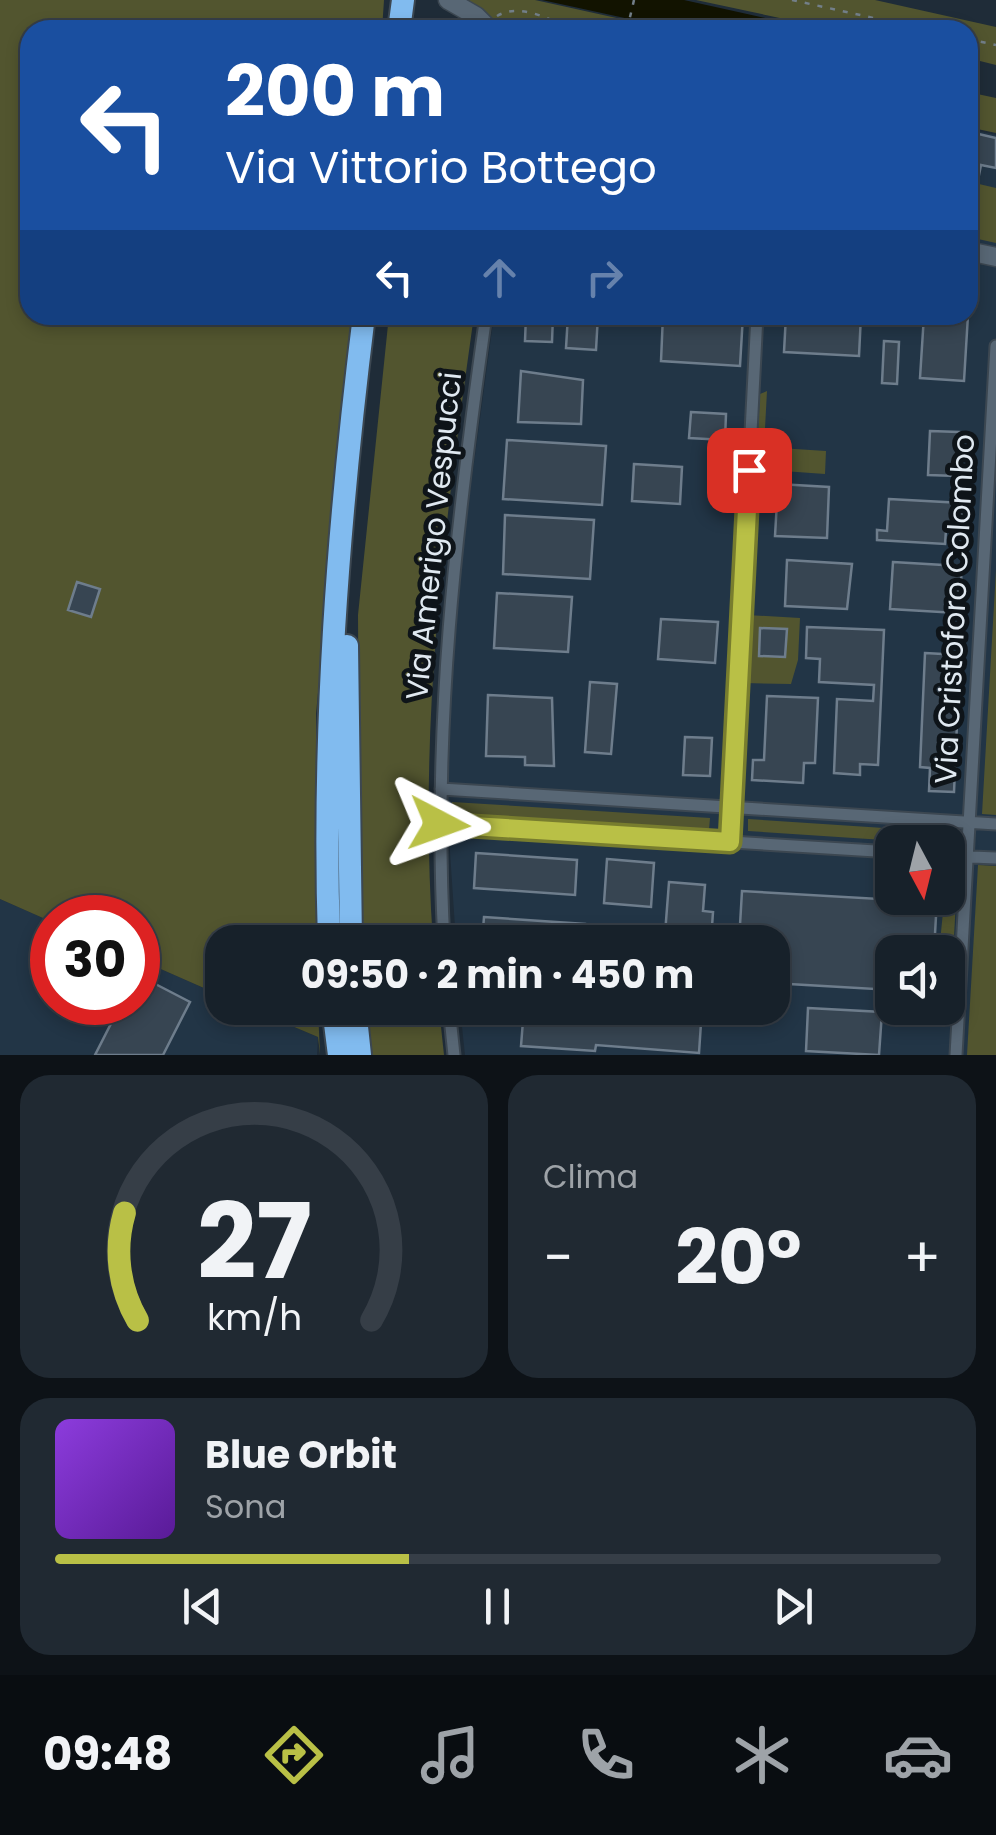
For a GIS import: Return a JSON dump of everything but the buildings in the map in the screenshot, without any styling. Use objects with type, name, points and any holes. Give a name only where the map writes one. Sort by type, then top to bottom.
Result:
[{"type":"highway","points":[[328,925],[325,828],[333,608],[363,325]]},
{"type":"highway","points":[[351,925],[346,609],[377,325]]},
{"type":"highway","points":[[336,1025],[339,1055]]},
{"type":"highway","points":[[357,1025],[360,1055]]},
{"type":"main road","points":[[448,0],[484,20]]},
{"type":"street","name":"Via Amerigo Vespucci","points":[[443,925],[439,824],[448,604],[485,325]]},
{"type":"street","points":[[730,842],[757,325]]},
{"type":"street","name":"Via Cristoforo Colombo","points":[[956,1055],[996,346]]},
{"type":"street","points":[[440,788],[996,824]]},
{"type":"street","points":[[439,824],[875,851]]},
{"type":"street","points":[[966,857],[996,858]]},
{"type":"street","points":[[451,1025],[454,1055]]},
{"type":"path","points":[[792,0],[883,20]]},
{"type":"path","points":[[498,20],[512,10],[549,20]]},
{"type":"shaded area","points":[[542,0],[684,0],[774,20],[634,20]]},
{"type":"shaded area","points":[[978,131],[996,135],[996,1055],[465,1055],[462,1025],[790,1025],[790,925],[455,925],[447,807],[452,626],[493,325],[978,325]]},
{"type":"shaded area","points":[[0,899],[30,912],[30,1025],[160,1025],[160,969],[205,989],[205,1025],[289,1025],[318,1037],[317,1055],[0,1055]]},
{"type":"green space","points":[[0,0],[384,0],[383,20],[20,20],[20,325],[353,325],[316,714],[317,925],[205,925],[205,989],[160,969],[160,895],[30,895],[30,912],[0,899]]},
{"type":"green space","points":[[462,0],[535,0],[626,20],[501,19],[488,20]]},
{"type":"green space","points":[[696,0],[875,0],[965,20],[789,20]]},
{"type":"green space","points":[[978,23],[996,27],[996,65],[978,60]]},
{"type":"green space","points":[[978,94],[996,98],[996,133],[978,129]]},
{"type":"green space","points":[[978,186],[996,188],[996,243],[978,239]]},
{"type":"green space","points":[[388,325],[473,325],[444,550],[431,705],[432,925],[360,925],[358,615]]},
{"type":"green space","points":[[767,391],[764,447],[826,451],[825,474],[756,469],[760,394]]},
{"type":"green space","points":[[996,570],[996,815],[982,814]]},
{"type":"green space","points":[[747,615],[800,618],[798,660],[791,684],[744,683]]},
{"type":"green space","points":[[452,802],[710,818],[709,830],[451,814]]},
{"type":"green space","points":[[748,819],[875,827],[875,839],[748,831]]},
{"type":"green space","points":[[978,865],[996,866],[996,1055],[967,1055]]},
{"type":"green space","points":[[943,915],[955,915],[954,935],[941,935]]},
{"type":"green space","points":[[289,1025],[319,1025],[320,1055],[318,1037]]},
{"type":"green space","points":[[365,1025],[441,1025],[444,1055],[368,1055]]},
{"type":"route","points":[[439,824],[730,842],[749,470]]}]
